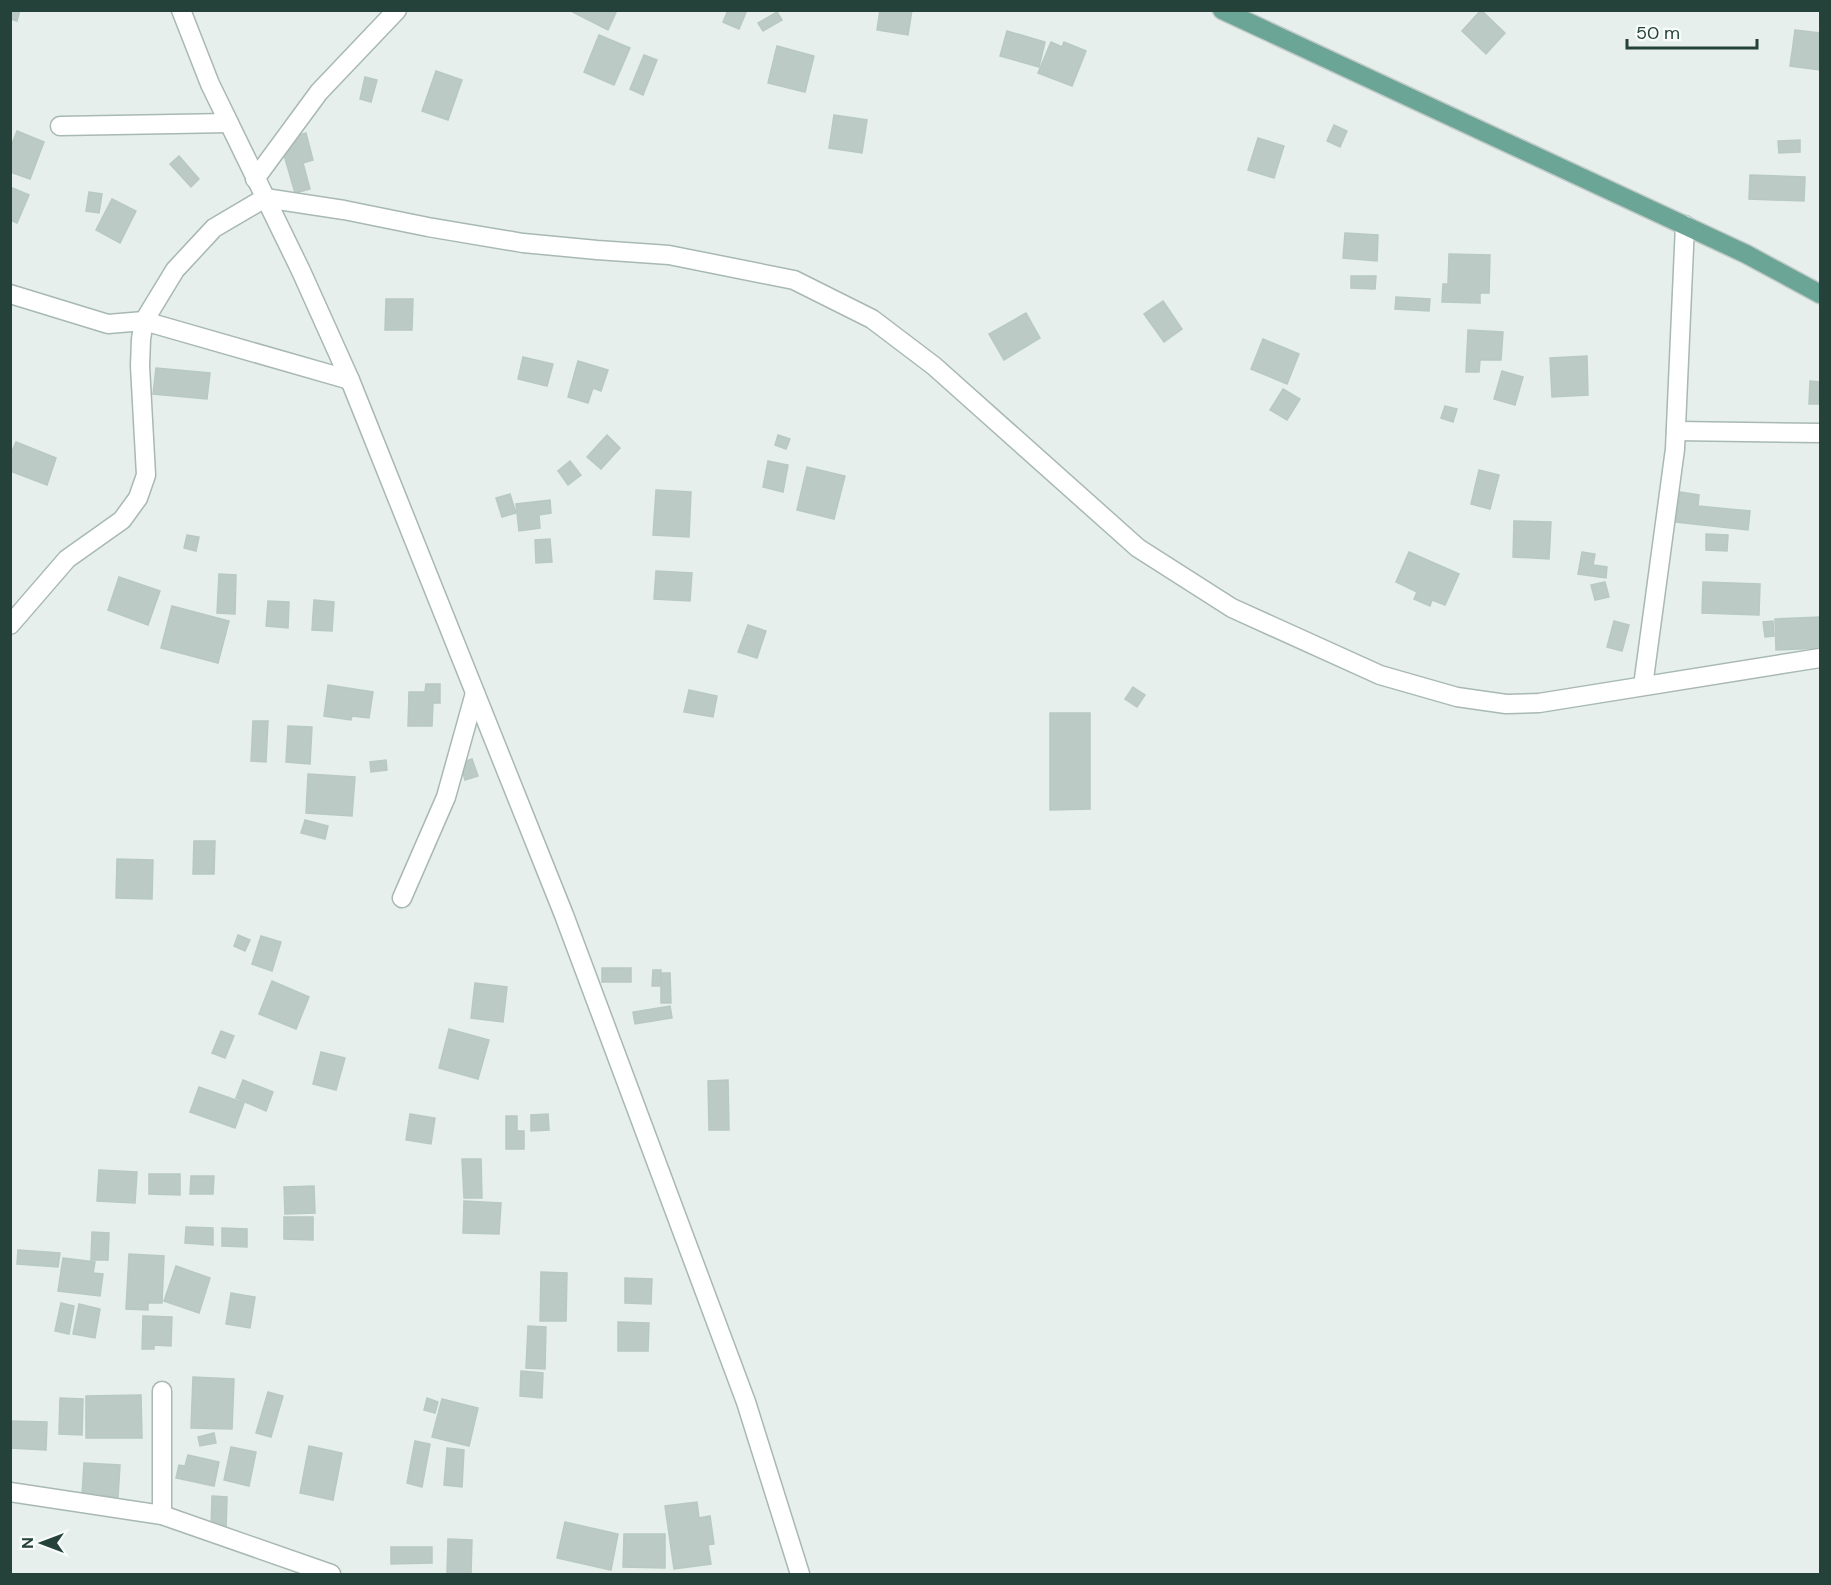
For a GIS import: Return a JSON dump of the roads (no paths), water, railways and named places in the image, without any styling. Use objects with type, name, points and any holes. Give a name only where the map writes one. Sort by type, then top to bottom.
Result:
[{"type":"main road","points":[[1222,10],[1685,225],[1821,294]]},
{"type":"street","points":[[181,10],[210,84],[301,271],[350,380],[564,915],[746,1402],[800,1575]]},
{"type":"street","points":[[255,179],[320,92],[397,10]]},
{"type":"street","points":[[60,126],[229,123]]},
{"type":"street","points":[[10,625],[68,559],[122,520],[138,498],[146,475],[140,366],[144,321],[175,270],[214,228],[265,198],[523,243],[669,255],[794,280],[872,319],[934,366],[1138,548],[1232,608],[1380,675],[1457,697],[1506,704],[1539,703],[1821,658]]},
{"type":"street","points":[[1643,686],[1676,431],[1685,225]]},
{"type":"street","points":[[10,294],[108,324],[144,321],[350,380]]},
{"type":"street","points":[[1676,431],[1821,433]]},
{"type":"street","points":[[402,898],[446,797],[475,693]]},
{"type":"street","points":[[162,1391],[162,1515]]},
{"type":"street","points":[[10,1492],[162,1515],[331,1575]]}]
